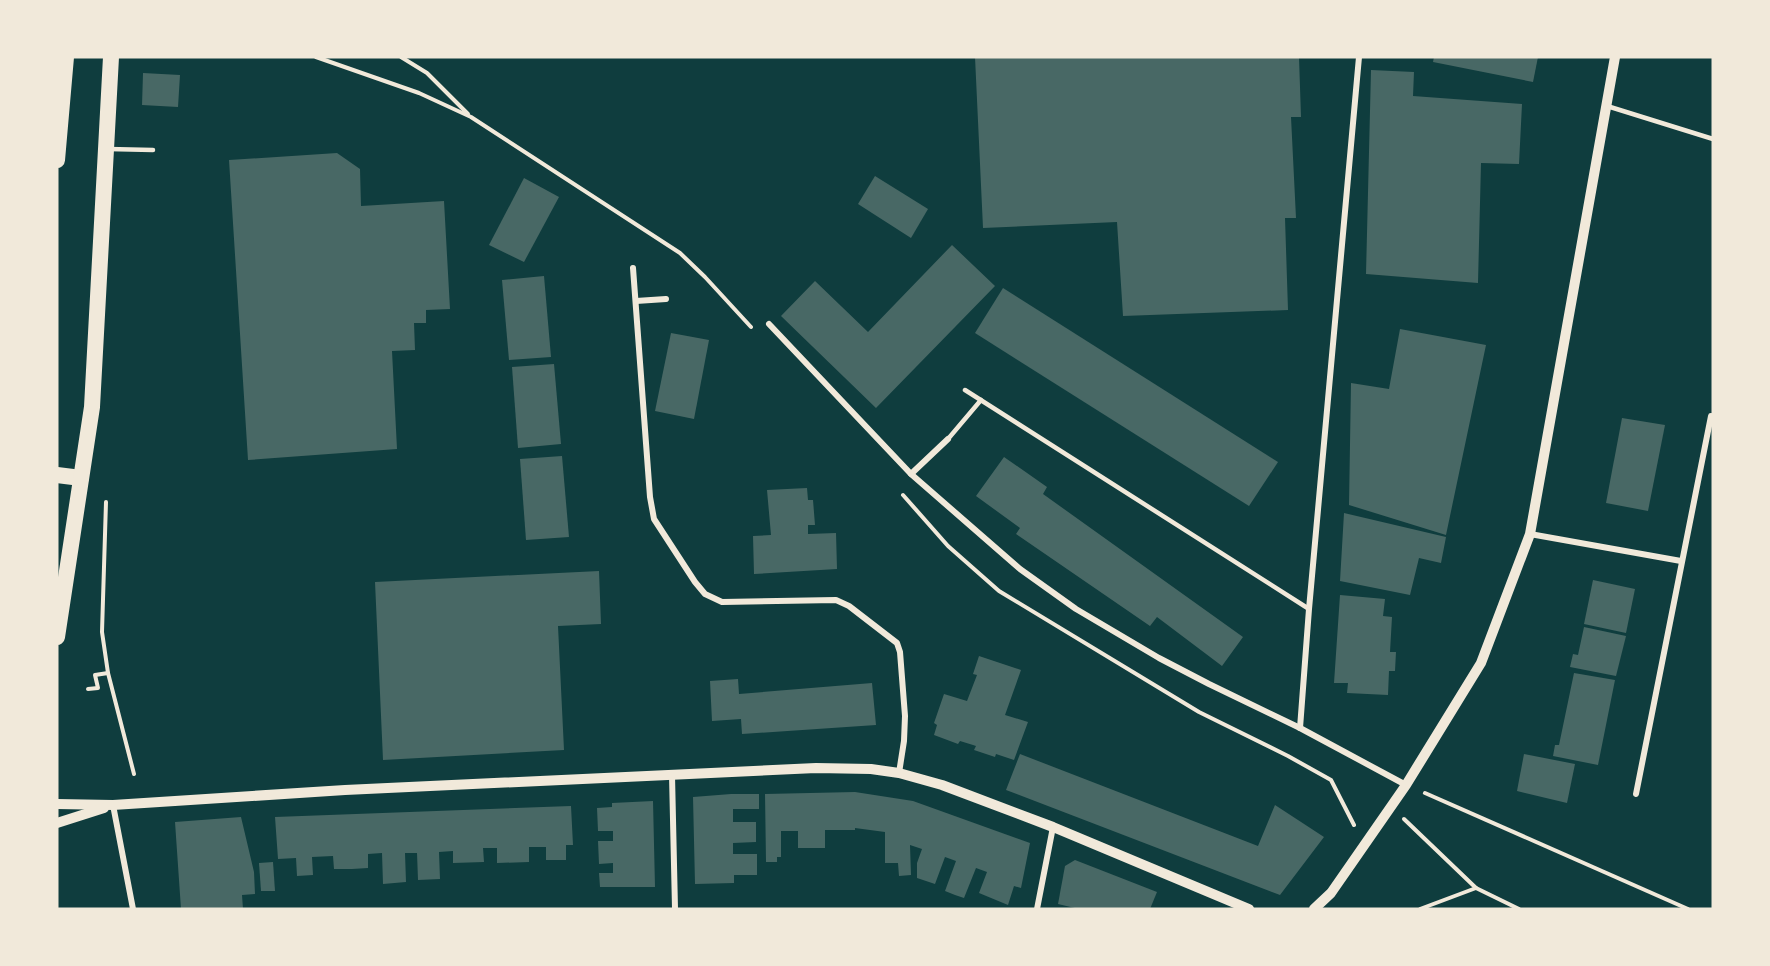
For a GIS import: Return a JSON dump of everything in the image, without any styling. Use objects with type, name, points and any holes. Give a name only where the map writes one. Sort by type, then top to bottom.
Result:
[{"type":"highway","points":[[57,160],[66,57]]},
{"type":"highway","points":[[58,627],[92,407],[111,57]]},
{"type":"highway","points":[[57,475],[81,478]]},
{"type":"street","points":[[1300,728],[1359,57]]},
{"type":"street","points":[[1314,909],[1332,893],[1406,785],[1480,663],[1530,534],[1615,57]]},
{"type":"street","points":[[633,268],[650,497],[654,519],[694,582],[705,594],[722,602],[836,600],[849,606],[897,643],[900,652],[905,716],[899,773]]},
{"type":"street","points":[[636,301],[666,299]]},
{"type":"street","points":[[769,324],[911,474],[1020,569],[1076,609],[1209,684],[1300,728],[1406,785]]},
{"type":"street","points":[[1635,794],[1711,416]]},
{"type":"street","points":[[911,474],[948,439]]},
{"type":"street","points":[[1530,534],[1681,561]]},
{"type":"street","points":[[57,804],[113,804],[345,790],[816,768],[871,769],[899,773],[942,785],[1053,827],[1249,909]]},
{"type":"street","points":[[672,775],[675,909]]},
{"type":"street","points":[[57,823],[113,804]]},
{"type":"street","points":[[113,804],[133,909]]},
{"type":"street","points":[[1037,909],[1053,827]]},
{"type":"lane","points":[[1607,106],[1713,139]]},
{"type":"lane","points":[[106,149],[153,150]]},
{"type":"lane","points":[[965,390],[1309,609]]},
{"type":"lane","points":[[948,439],[981,400]]},
{"type":"path","points":[[316,57],[418,93],[471,117],[680,253],[752,328]]},
{"type":"path","points":[[401,57],[428,73],[471,117]]},
{"type":"path","points":[[106,502],[102,632],[108,673],[135,774]]},
{"type":"path","points":[[88,689],[98,688],[94,675],[108,673]]},
{"type":"path","points":[[1406,785],[1688,909]]},
{"type":"path","points":[[1390,807],[1476,888],[1519,909]]},
{"type":"path","points":[[1420,909],[1476,888]]},
{"type":"building","points":[[975,57],[1299,57],[1301,117],[1291,117],[1296,218],[1285,218],[1288,310],[1123,316],[1117,222],[983,228]]},
{"type":"building","points":[[1434,57],[1538,57],[1533,82],[1433,62]]},
{"type":"building","points":[[1371,70],[1414,72],[1413,96],[1522,104],[1519,164],[1481,163],[1478,283],[1366,274]]},
{"type":"building","points":[[143,73],[180,75],[178,107],[142,105]]},
{"type":"building","points":[[337,153],[360,169],[361,206],[444,201],[450,309],[426,310],[426,323],[414,323],[415,350],[392,351],[397,449],[248,460],[229,160]]},
{"type":"building","points":[[875,176],[928,209],[911,238],[858,204]]},
{"type":"building","points":[[524,178],[559,197],[524,262],[489,245]]},
{"type":"building","points":[[952,245],[995,286],[876,408],[781,316],[815,281],[868,332]]},
{"type":"building","points":[[544,276],[551,357],[509,360],[502,280]]},
{"type":"building","points":[[1003,288],[1278,462],[1249,506],[975,333]]},
{"type":"building","points":[[1400,329],[1486,345],[1446,535],[1349,505],[1351,383],[1389,389]]},
{"type":"building","points":[[671,333],[709,340],[694,419],[655,411]]},
{"type":"building","points":[[554,364],[561,444],[518,448],[512,367]]},
{"type":"building","points":[[1622,418],[1665,425],[1648,511],[1606,503]]},
{"type":"building","points":[[562,456],[569,537],[526,540],[520,459]]},
{"type":"building","points":[[1004,457],[1047,487],[1043,494],[1243,637],[1222,666],[1157,617],[1150,626],[1016,534],[1020,528],[976,496]]},
{"type":"building","points":[[807,488],[808,500],[813,500],[815,525],[808,525],[808,534],[836,533],[837,569],[754,574],[753,536],[771,535],[767,490]]},
{"type":"building","points":[[1344,513],[1446,537],[1441,563],[1419,558],[1410,595],[1340,581]]},
{"type":"building","points":[[599,571],[601,624],[558,626],[564,750],[383,760],[375,582]]},
{"type":"building","points":[[1593,580],[1635,589],[1626,633],[1584,624]]},
{"type":"building","points":[[1340,595],[1385,599],[1383,616],[1392,617],[1390,652],[1396,652],[1395,671],[1389,671],[1388,695],[1347,693],[1348,683],[1334,683]]},
{"type":"building","points":[[1584,627],[1626,636],[1616,676],[1570,667],[1573,654],[1578,655]]},
{"type":"building","points":[[979,656],[1021,670],[1005,715],[1028,722],[1014,760],[996,754],[995,757],[974,750],[976,746],[960,741],[958,744],[934,735],[937,725],[934,723],[944,694],[967,701],[977,675],[973,674]]},
{"type":"building","points":[[1574,673],[1615,680],[1598,765],[1553,756],[1555,745],[1559,745]]},
{"type":"building","points":[[738,679],[739,694],[872,683],[876,725],[742,734],[741,719],[712,721],[710,681]]},
{"type":"building","points":[[1020,754],[1258,846],[1275,805],[1324,837],[1280,895],[1006,790]]},
{"type":"building","points":[[1524,754],[1575,764],[1567,803],[1517,791]]},
{"type":"building","points":[[855,792],[913,801],[1030,843],[1021,888],[1014,886],[1008,905],[979,893],[987,872],[976,868],[964,898],[955,895],[945,891],[956,861],[945,857],[935,884],[917,878],[917,863],[922,849],[910,845],[911,875],[899,876],[898,863],[885,863],[885,832],[855,828],[855,830],[825,830],[825,848],[798,848],[798,831],[781,831],[781,857],[777,857],[777,862],[766,862],[765,794]]},
{"type":"building","points":[[759,794],[759,809],[733,809],[733,822],[756,822],[756,842],[733,843],[733,854],[757,854],[757,875],[734,875],[734,883],[695,884],[693,797]]},
{"type":"building","points":[[653,801],[655,887],[600,887],[599,873],[613,873],[613,863],[599,864],[598,841],[613,841],[613,831],[598,831],[597,808],[612,807],[612,803]]},
{"type":"building","points":[[571,806],[573,845],[566,845],[566,860],[546,860],[546,847],[529,847],[529,862],[497,863],[497,848],[483,848],[484,862],[453,863],[453,851],[439,852],[440,879],[418,880],[417,853],[405,853],[406,882],[383,884],[382,853],[368,854],[368,868],[352,869],[334,869],[333,856],[312,857],[313,875],[297,876],[296,858],[278,859],[275,817]]},
{"type":"building","points":[[241,817],[254,872],[255,894],[242,895],[243,909],[181,909],[175,822]]},
{"type":"building","points":[[1075,860],[1157,892],[1150,909],[1079,909],[1058,904],[1065,866]]},
{"type":"building","points":[[273,862],[275,891],[261,891],[259,863]]}]
